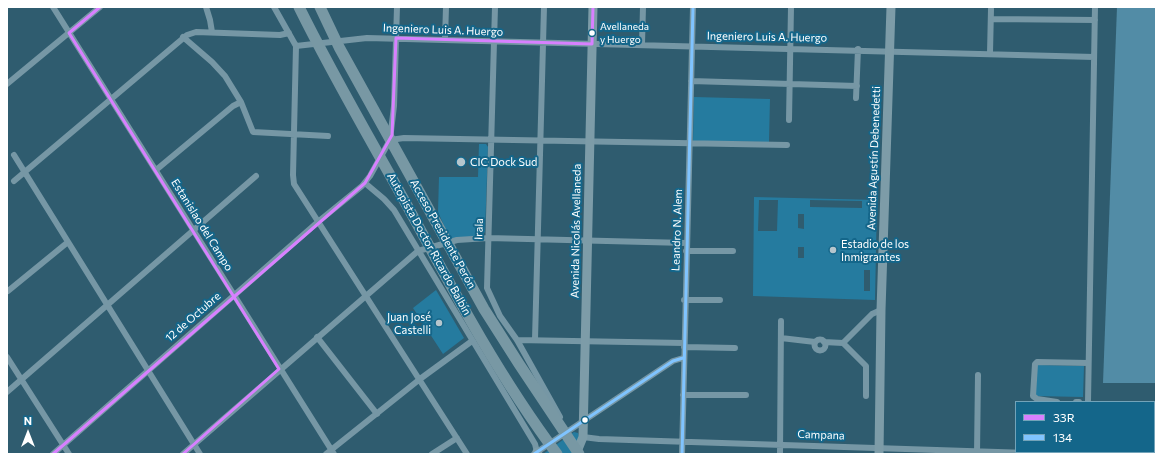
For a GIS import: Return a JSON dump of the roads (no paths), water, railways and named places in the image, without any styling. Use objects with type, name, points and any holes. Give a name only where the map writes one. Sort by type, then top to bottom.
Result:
[{"type":"highway","name":"Autopista Doctor Ricardo Balbín","points":[[299,7],[434,256],[514,390],[557,454]]},
{"type":"highway","name":"Autopista Doctor Ricardo Balbín","points":[[312,7],[481,316],[514,370],[572,454]]},
{"type":"highway","name":"Acceso Presidente Perón","points":[[320,7],[339,47],[484,309],[578,454]]},
{"type":"main road","name":"Avenida Nicolás Avellaneda","points":[[578,454],[583,437],[593,7]]},
{"type":"main road","name":"Avenida Agustín Debenedetti","points":[[880,450],[881,310],[891,7]]},
{"type":"street","name":"Estanislao del Campo","points":[[52,7],[234,295],[330,453]]},
{"type":"street","points":[[7,84],[100,7]]},
{"type":"street","points":[[206,7],[212,32]]},
{"type":"street","points":[[274,7],[296,46],[294,184],[467,454]]},
{"type":"street","points":[[397,7],[394,106],[390,140],[404,138],[689,145],[787,145]]},
{"type":"street","points":[[446,7],[446,40]]},
{"type":"street","name":"Irala","points":[[495,7],[487,288],[500,316],[517,340],[568,431]]},
{"type":"street","points":[[535,339],[544,7]]},
{"type":"street","points":[[642,44],[643,7]]},
{"type":"street","name":"Leandro N. Alem","points":[[682,454],[684,300],[693,7]]},
{"type":"street","points":[[789,120],[791,7]]},
{"type":"street","points":[[1088,401],[1095,7]]},
{"type":"street","points":[[990,53],[991,9]]},
{"type":"street","points":[[991,19],[1095,20]]},
{"type":"street","points":[[14,181],[183,37],[196,32],[280,35],[289,33]]},
{"type":"street","points":[[183,37],[221,70],[240,102],[253,132],[328,136]]},
{"type":"street","name":"Ingeniero Luis A. Huergo","points":[[296,46],[361,38],[396,38],[592,44],[858,49],[1094,57]]},
{"type":"street","points":[[856,98],[858,49]]},
{"type":"street","points":[[691,81],[857,86]]},
{"type":"street","points":[[156,170],[240,102]]},
{"type":"street","name":"12 de Octubre","points":[[53,454],[365,182],[390,140]]},
{"type":"street","points":[[14,156],[200,454]]},
{"type":"street","points":[[7,392],[256,176]]},
{"type":"street","points":[[365,182],[392,207],[535,444],[536,453],[583,420],[674,361],[683,358]]},
{"type":"street","points":[[183,454],[279,369],[418,250],[454,241],[488,238],[686,243]]},
{"type":"street","points":[[8,292],[68,242]]},
{"type":"street","points":[[686,251],[733,251]]},
{"type":"street","points":[[684,300],[720,300]]},
{"type":"street","points":[[843,343],[872,314],[881,310]]},
{"type":"street","points":[[780,321],[780,454]]},
{"type":"street","points":[[317,337],[377,414]]},
{"type":"street","points":[[781,338],[815,342],[818,340],[824,342],[843,343],[866,366],[866,396]]},
{"type":"street","points":[[517,340],[585,340],[735,348]]},
{"type":"street","points":[[330,453],[420,379],[472,341]]},
{"type":"street","points":[[7,357],[69,454]]},
{"type":"street","points":[[1050,401],[1037,399],[1033,396],[1034,364],[1088,363]]},
{"type":"street","points":[[977,452],[978,375]]},
{"type":"street","points":[[683,395],[746,395]]},
{"type":"street","name":"Campana","points":[[583,437],[682,442],[781,444],[880,450],[1059,454]]},
{"type":"street","points":[[432,454],[457,438]]},
{"type":"street","points":[[1062,454],[1087,453]]},
{"type":"place","name":"Avellaneda y Huergo","points":[[592,33]]},
{"type":"place","name":"CIC Dock Sud","points":[[461,162]]},
{"type":"place","name":"Estadio de los Inmigrantes","points":[[833,250]]},
{"type":"place","name":"Juan José Castelli","points":[[439,323]]}]
